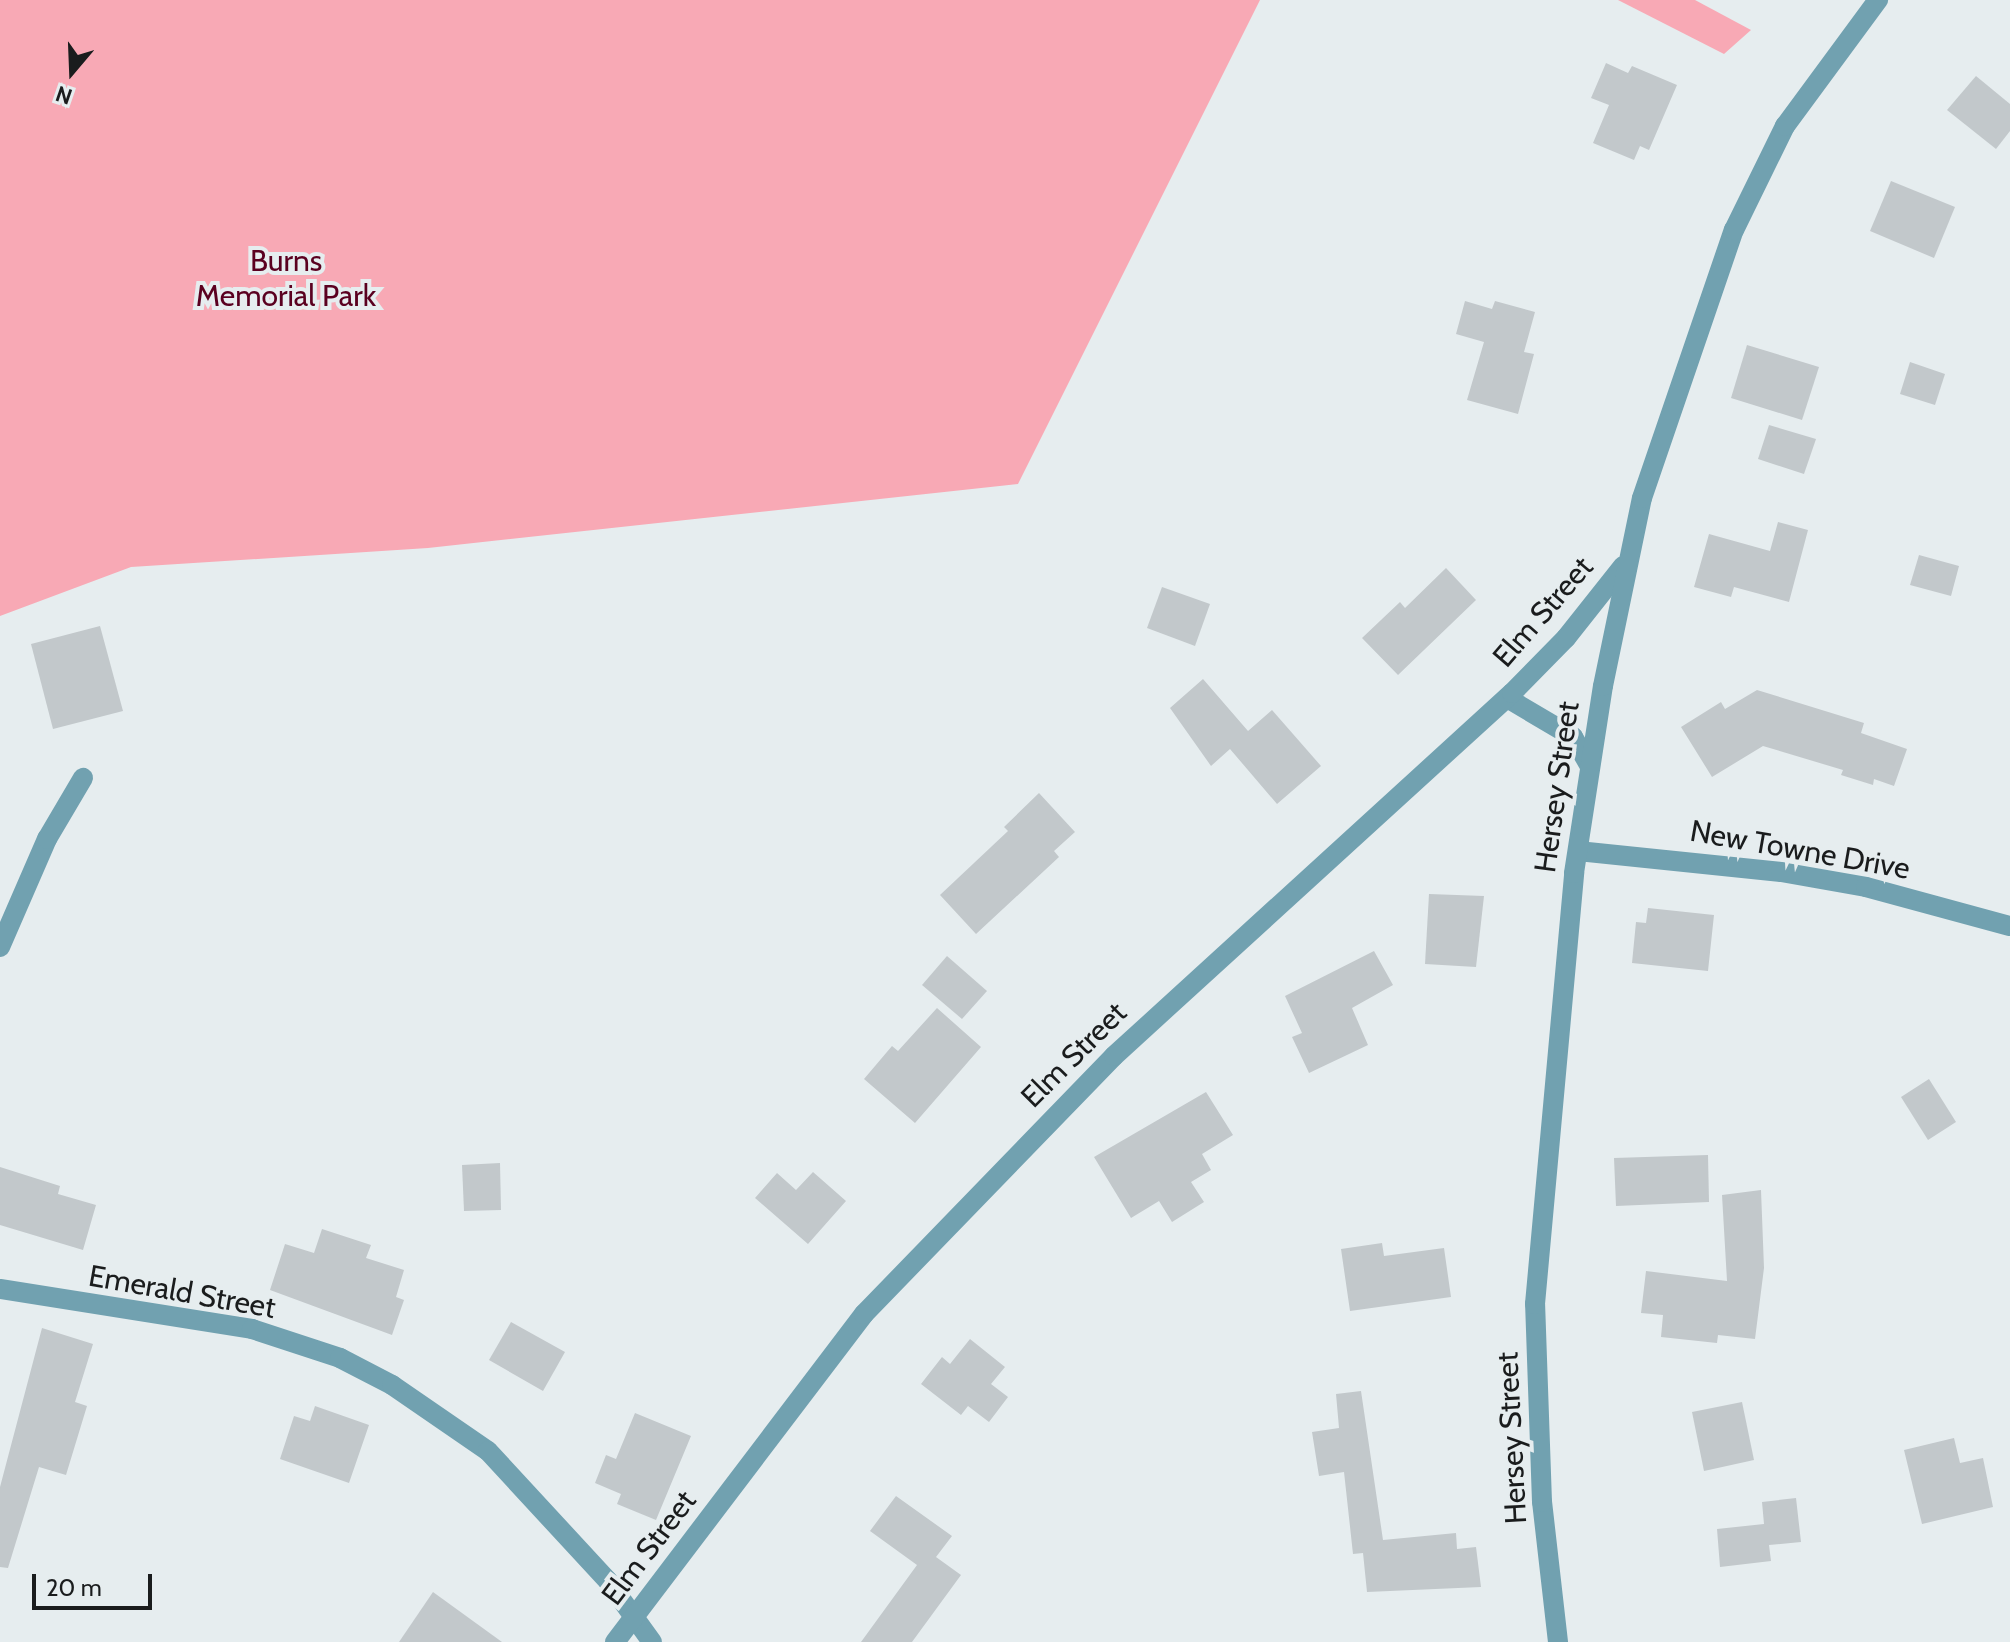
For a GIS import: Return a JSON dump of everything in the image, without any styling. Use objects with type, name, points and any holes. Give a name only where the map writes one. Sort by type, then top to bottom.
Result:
[{"type":"street","name":"Hersey Street","points":[[1558,1642],[1542,1502],[1535,1304],[1578,851],[1627,559],[1691,344],[1754,184],[1811,88],[1878,0]]},
{"type":"street","name":"Elm Street","points":[[615,1642],[864,1314],[1136,1034],[1507,698],[1566,638],[1627,559]]},
{"type":"street","points":[[1507,698],[1573,737],[1590,766]]},
{"type":"street","points":[[0,947],[47,839],[83,778]]},
{"type":"street","name":"New Towne Drive","points":[[1578,851],[1795,874],[1866,887],[2010,926]]},
{"type":"street","name":"Emerald Street","points":[[0,1289],[252,1329],[340,1358],[392,1385],[488,1451],[608,1581],[631,1620],[652,1642]]},
{"type":"green space","name":"Burns Memorial Park","points":[[0,0],[1260,0],[1018,484],[428,548],[131,567],[0,616]]},
{"type":"green space","points":[[1618,0],[1695,0],[1751,30],[1724,54]]},
{"type":"building","points":[[1606,63],[1628,73],[1632,66],[1677,85],[1649,150],[1640,146],[1634,160],[1593,143],[1609,105],[1591,98]]},
{"type":"building","points":[[1976,76],[2010,104],[2010,131],[1996,149],[1947,110]]},
{"type":"building","points":[[1891,181],[1955,207],[1934,258],[1870,231]]},
{"type":"building","points":[[1465,301],[1492,309],[1495,301],[1535,312],[1524,352],[1534,354],[1518,414],[1467,400],[1484,342],[1456,334]]},
{"type":"building","points":[[1747,345],[1819,367],[1802,420],[1731,398]]},
{"type":"building","points":[[1910,362],[1945,374],[1935,405],[1900,394]]},
{"type":"building","points":[[1769,425],[1816,439],[1804,474],[1758,459]]},
{"type":"building","points":[[1778,522],[1808,530],[1789,602],[1734,587],[1731,597],[1694,587],[1709,534],[1770,551]]},
{"type":"building","points":[[1919,555],[1959,566],[1951,596],[1910,585]]},
{"type":"building","points":[[1446,568],[1476,600],[1398,675],[1362,638],[1400,602],[1405,608]]},
{"type":"building","points":[[1162,587],[1210,604],[1195,646],[1147,628]]},
{"type":"building","points":[[100,626],[123,711],[53,729],[31,644]]},
{"type":"building","points":[[1203,679],[1248,731],[1272,710],[1321,766],[1277,804],[1230,749],[1211,766],[1170,708]]},
{"type":"building","points":[[1757,690],[1864,723],[1861,733],[1907,749],[1894,786],[1874,779],[1873,785],[1841,775],[1843,770],[1763,746],[1712,777],[1681,727],[1721,702],[1725,709]]},
{"type":"building","points":[[1039,793],[1075,832],[1054,851],[1059,857],[976,934],[940,895],[1008,831],[1004,827]]},
{"type":"building","points":[[1429,894],[1484,896],[1476,967],[1425,964]]},
{"type":"building","points":[[1648,908],[1714,915],[1708,971],[1632,963],[1636,922],[1646,923]]},
{"type":"building","points":[[1374,951],[1393,985],[1352,1008],[1368,1045],[1309,1073],[1292,1037],[1302,1033],[1285,996]]},
{"type":"building","points":[[947,956],[987,991],[962,1019],[922,985]]},
{"type":"building","points":[[937,1008],[981,1047],[915,1123],[864,1079],[892,1046],[898,1051]]},
{"type":"building","points":[[1929,1079],[1956,1122],[1928,1140],[1901,1097]]},
{"type":"building","points":[[1206,1092],[1233,1135],[1202,1154],[1211,1170],[1191,1182],[1204,1202],[1172,1222],[1159,1201],[1131,1218],[1094,1157]]},
{"type":"building","points":[[1708,1155],[1709,1202],[1616,1206],[1614,1158]]},
{"type":"building","points":[[500,1163],[501,1210],[464,1211],[462,1165]]},
{"type":"building","points":[[0,1167],[60,1186],[58,1194],[96,1205],[83,1250],[0,1225]]},
{"type":"building","points":[[813,1172],[846,1201],[808,1244],[755,1198],[777,1173],[796,1190]]},
{"type":"building","points":[[1761,1190],[1764,1268],[1755,1339],[1718,1335],[1717,1343],[1661,1337],[1663,1315],[1641,1313],[1646,1271],[1727,1281],[1722,1195]]},
{"type":"building","points":[[322,1229],[371,1245],[366,1258],[404,1270],[396,1297],[404,1300],[392,1335],[270,1290],[285,1244],[314,1253]]},
{"type":"building","points":[[1382,1243],[1384,1256],[1444,1248],[1451,1297],[1350,1311],[1341,1249]]},
{"type":"building","points":[[511,1322],[565,1352],[543,1391],[489,1360]]},
{"type":"building","points":[[42,1328],[93,1344],[75,1402],[87,1406],[66,1475],[39,1467],[8,1568],[0,1567],[0,1487]]},
{"type":"building","points":[[970,1339],[1005,1367],[991,1384],[1008,1397],[989,1422],[968,1406],[961,1415],[921,1384],[942,1357],[950,1364]]},
{"type":"building","points":[[1361,1391],[1383,1540],[1456,1533],[1457,1549],[1476,1547],[1481,1587],[1367,1592],[1363,1553],[1353,1554],[1344,1472],[1319,1476],[1312,1432],[1339,1428],[1336,1394]]},
{"type":"building","points":[[1742,1402],[1754,1460],[1704,1471],[1692,1412]]},
{"type":"building","points":[[315,1406],[369,1425],[349,1483],[280,1459],[294,1416],[310,1421]]},
{"type":"building","points":[[635,1413],[691,1436],[656,1520],[617,1504],[621,1494],[595,1483],[606,1455],[616,1459]]},
{"type":"building","points":[[1954,1438],[1960,1463],[1983,1458],[1993,1507],[1922,1524],[1904,1450]]},
{"type":"building","points":[[896,1496],[952,1536],[936,1557],[961,1575],[912,1642],[861,1642],[917,1565],[870,1531]]},
{"type":"building","points":[[1796,1498],[1801,1542],[1769,1545],[1771,1561],[1720,1567],[1717,1529],[1764,1524],[1762,1502]]},
{"type":"building","points":[[433,1592],[502,1642],[399,1642]]}]
